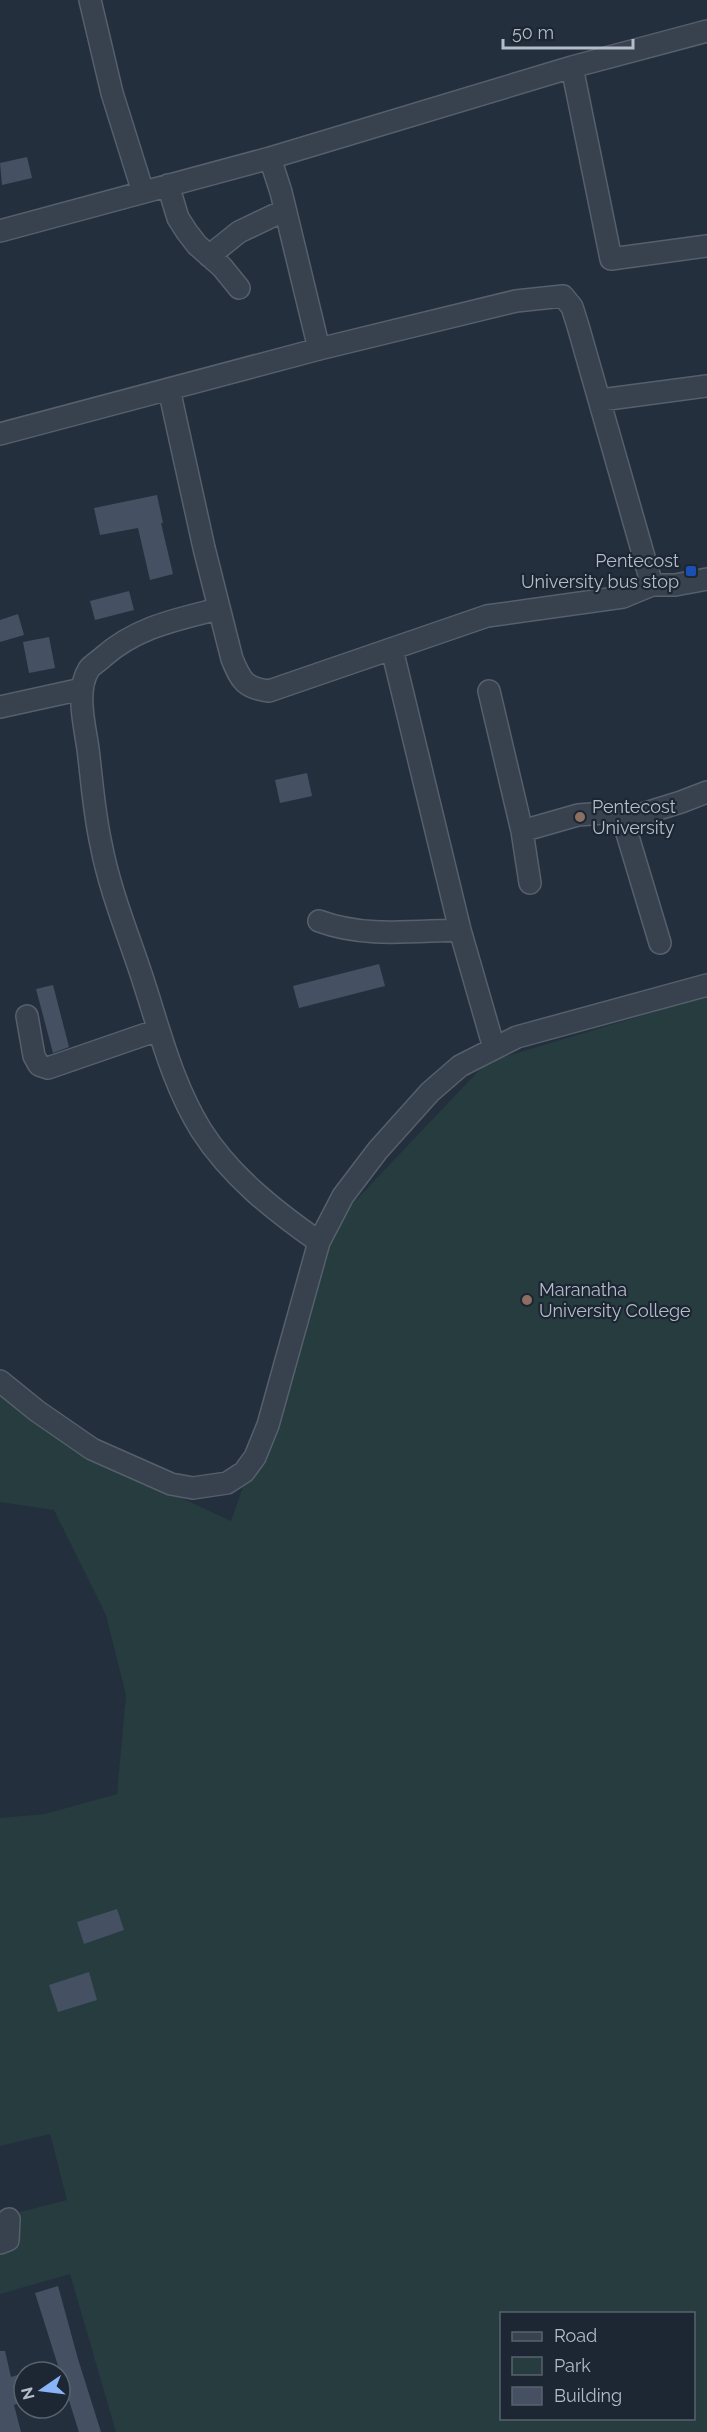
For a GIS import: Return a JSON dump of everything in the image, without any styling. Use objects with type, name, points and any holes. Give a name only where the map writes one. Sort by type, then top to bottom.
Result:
[{"type":"street","points":[[90,0],[112,93],[142,192]]},
{"type":"street","points":[[0,231],[270,158],[572,67],[707,31]]},
{"type":"street","points":[[572,67],[611,260],[707,246]]},
{"type":"street","points":[[270,158],[319,349]]},
{"type":"street","points":[[168,185],[182,225],[196,245],[222,267],[239,288]]},
{"type":"street","points":[[209,256],[239,232],[285,210]]},
{"type":"street","points":[[0,434],[319,349],[516,301],[563,296],[572,307],[601,400],[652,585]]},
{"type":"street","points":[[601,400],[707,386]]},
{"type":"street","points":[[169,389],[218,609],[237,673],[244,683],[253,688],[269,690],[487,616],[623,597],[652,585],[675,585],[707,579]]},
{"type":"street","points":[[218,609],[156,626],[125,640],[89,669],[82,689],[101,845],[113,893],[158,1030],[176,1078],[201,1130],[232,1171],[280,1215],[319,1242]]},
{"type":"street","points":[[392,649],[460,930],[494,1048]]},
{"type":"street","points":[[0,707],[82,689]]},
{"type":"street","points":[[489,691],[522,831],[530,883]]},
{"type":"street","points":[[522,831],[578,815],[604,813],[623,820],[707,792]]},
{"type":"street","points":[[623,820],[660,943]]},
{"type":"street","points":[[319,921],[358,932],[460,930]]},
{"type":"street","points":[[0,1381],[37,1411],[92,1449],[171,1484],[193,1488],[227,1483],[244,1472],[255,1457],[268,1425],[319,1242],[343,1196],[385,1142],[430,1092],[460,1066],[517,1037],[707,985]]},
{"type":"street","points":[[27,1016],[34,1056],[39,1065],[48,1068],[158,1030]]},
{"type":"street","points":[[0,2243],[8,2240],[9,2219]]},
{"type":"green space","points":[[707,996],[707,2432],[116,2432],[70,2274],[0,2294],[0,2217],[67,2200],[50,2134],[0,2146],[0,1818],[45,1814],[117,1794],[126,1695],[106,1615],[54,1510],[0,1502],[0,1391],[80,1451],[231,1521],[337,1220],[487,1062]]},
{"type":"building","points":[[27,157],[32,178],[2,185],[0,163]]},
{"type":"building","points":[[157,495],[173,574],[150,580],[138,528],[100,535],[94,508]]},
{"type":"building","points":[[129,591],[134,610],[95,620],[90,601]]},
{"type":"building","points":[[18,614],[24,635],[0,642],[0,620]]},
{"type":"building","points":[[49,637],[55,668],[29,673],[23,642]]},
{"type":"building","points":[[307,773],[312,796],[280,803],[275,780]]},
{"type":"building","points":[[379,964],[385,986],[299,1008],[293,986]]},
{"type":"building","points":[[53,985],[69,1047],[53,1053],[36,989]]},
{"type":"building","points":[[117,1909],[124,1930],[84,1944],[77,1922]]},
{"type":"building","points":[[89,1972],[97,2000],[58,2012],[49,1985]]},
{"type":"building","points":[[58,2286],[101,2432],[79,2432],[72,2410],[72,2360],[56,2360],[35,2293]]},
{"type":"building","points":[[0,2351],[5,2351],[12,2377],[12,2420],[18,2420],[21,2432],[0,2432]]},
{"type":"place","name":"Pentecost University bus stop","points":[[691,571]]},
{"type":"place","name":"Pentecost University","points":[[580,817]]},
{"type":"place","name":"Maranatha University College","points":[[527,1300]]}]
